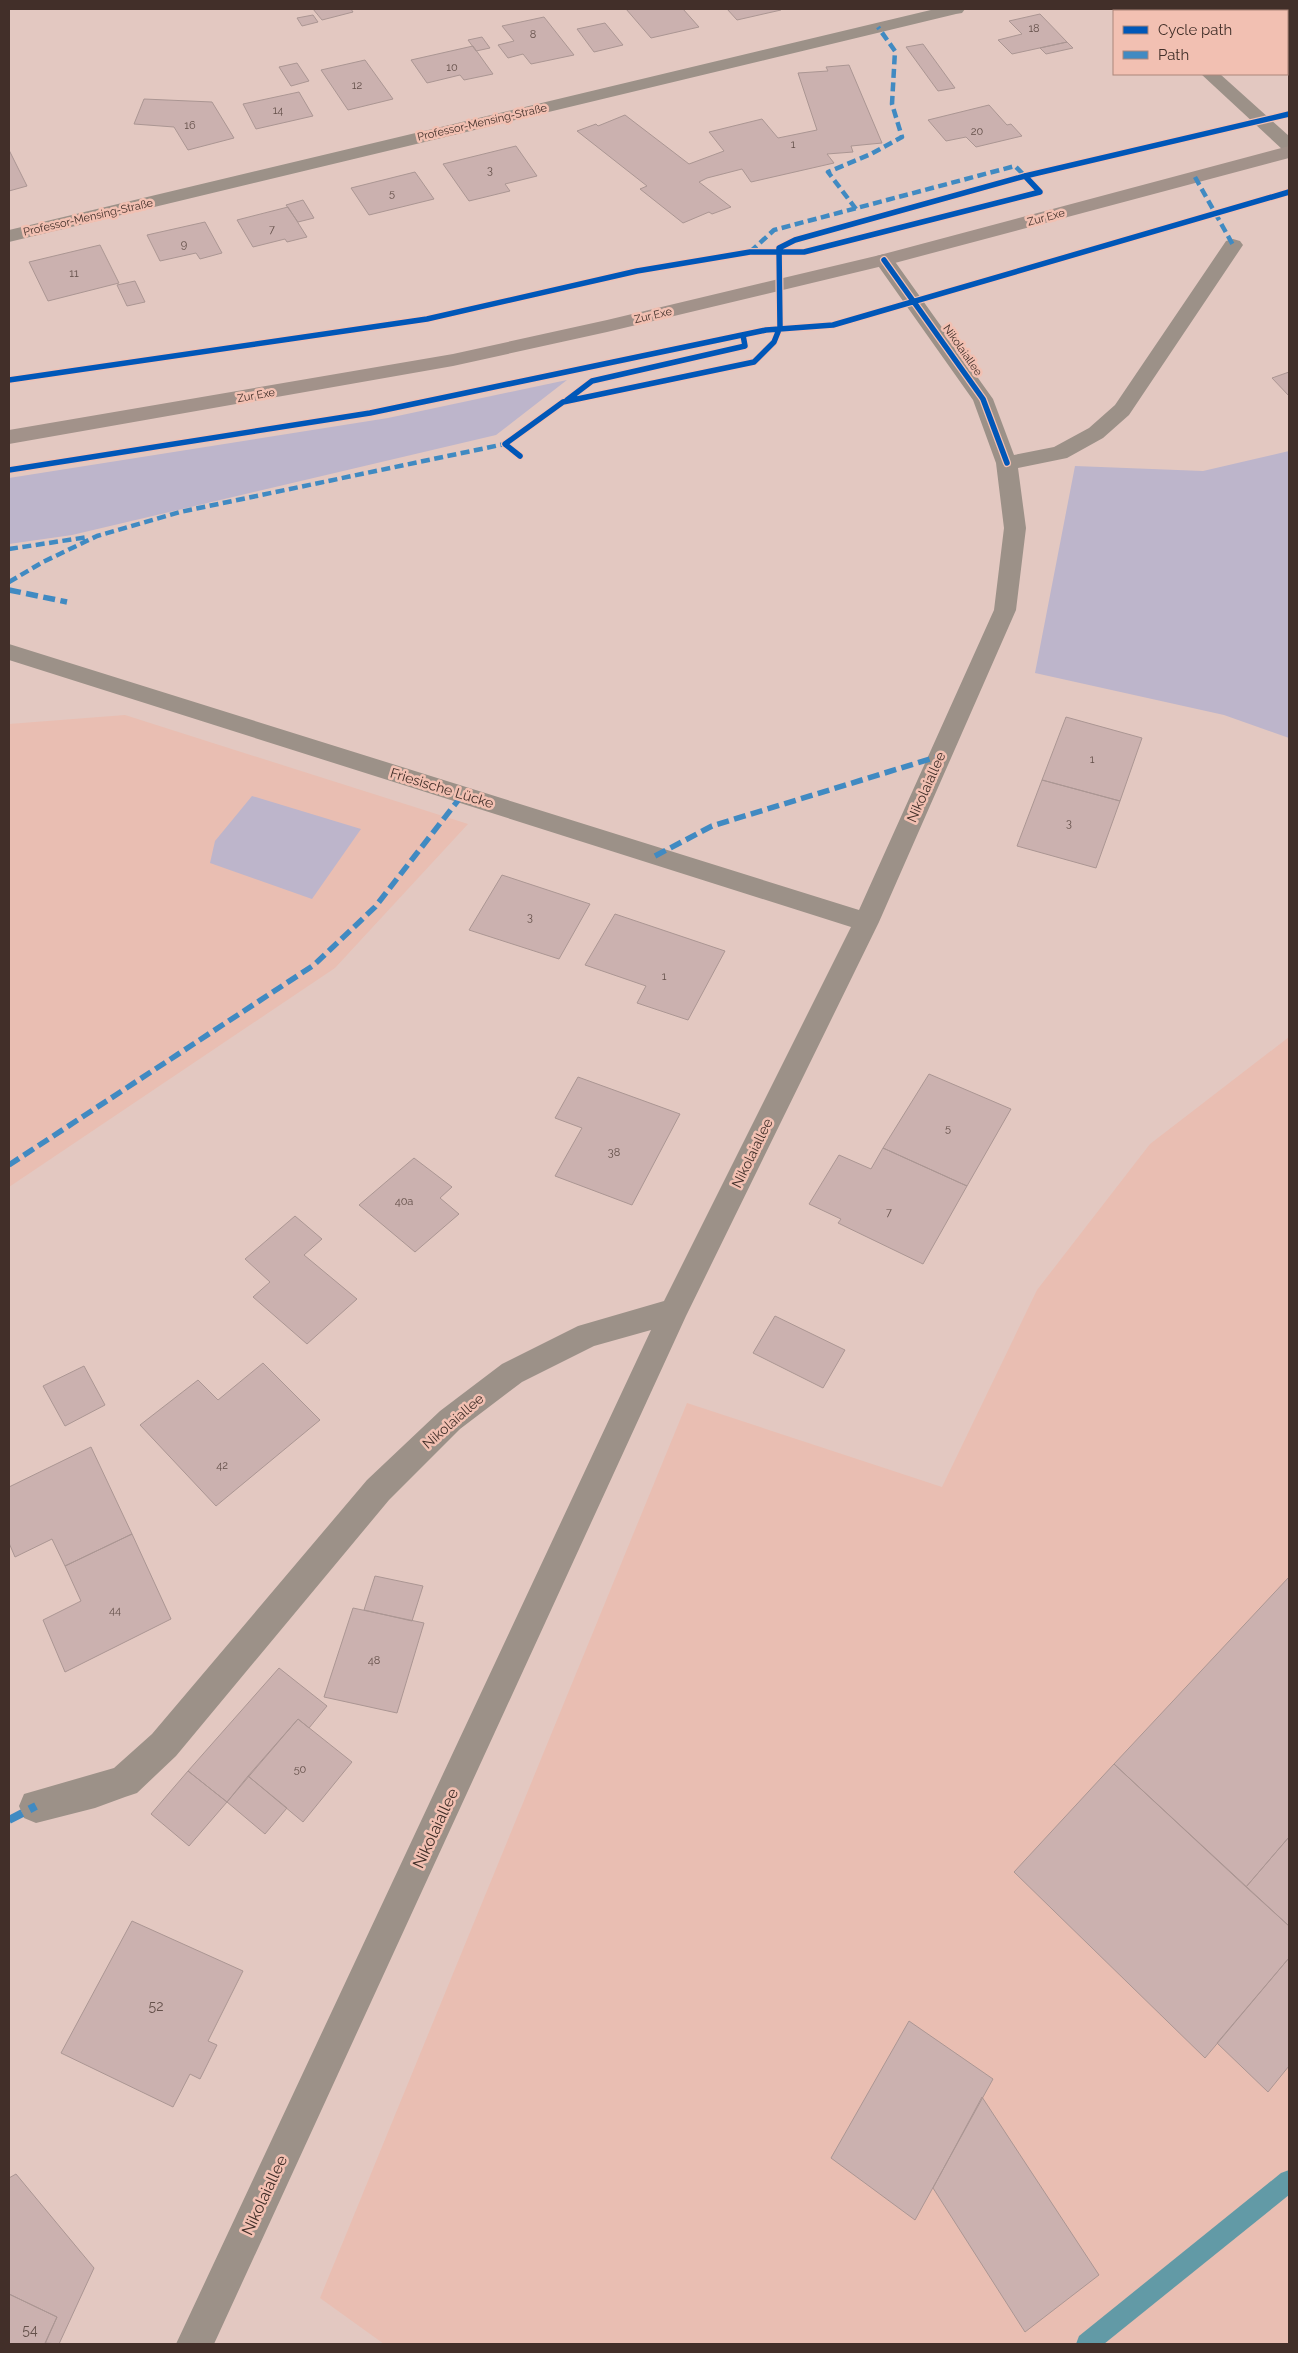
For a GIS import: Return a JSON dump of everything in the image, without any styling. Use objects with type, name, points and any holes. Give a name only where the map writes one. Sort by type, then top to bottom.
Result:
[{"type":"main road","name":"Zur Exe","points":[[9,437],[453,360],[607,326],[884,260],[1289,152]]},
{"type":"street","name":"Professor-Mensing-Straße","points":[[9,236],[956,9]]},
{"type":"street","points":[[1211,75],[1289,146]]},
{"type":"street","points":[[1007,462],[1060,453],[1096,433],[1122,410],[1233,245]]},
{"type":"street","name":"Nikolaiallee","points":[[194,2344],[674,1311],[866,922],[1005,610],[1015,528],[1007,462],[983,399],[943,340],[884,260]]},
{"type":"street","name":"Friesische Lücke","points":[[12,656],[454,791],[866,922]]},
{"type":"street","name":"Nikolaiallee","points":[[36,1806],[95,1792],[125,1781],[164,1745],[378,1490],[450,1420],[512,1373],[588,1335],[674,1311]]},
{"type":"shaded area","points":[[567,380],[496,435],[72,535],[9,544],[9,478],[388,418]]},
{"type":"shaded area","points":[[1289,451],[1289,738],[1224,715],[1035,673],[1075,466],[1203,471]]},
{"type":"shaded area","points":[[125,715],[468,824],[335,968],[9,1187],[9,724]]},
{"type":"shaded area","points":[[252,796],[361,829],[312,899],[210,863],[215,841]]},
{"type":"shaded area","points":[[1289,1037],[1289,2344],[384,2344],[320,2298],[687,1403],[942,1487],[1037,1290],[1150,1144]]},
{"type":"building","points":[[313,9],[351,9],[353,12],[322,20]]},
{"type":"building","points":[[626,9],[683,9],[699,27],[651,38]]},
{"type":"building","points":[[727,9],[780,9],[781,10],[737,20]]},
{"type":"building","points":[[1040,14],[1067,42],[1012,54],[998,40],[1022,34],[1009,21]]},
{"type":"building","points":[[313,15],[318,22],[302,26],[297,18]]},
{"type":"building","points":[[544,17],[574,55],[531,64],[523,54],[508,58],[498,45],[514,41],[502,26]]},
{"type":"building","points":[[605,23],[623,45],[594,52],[577,29]]},
{"type":"building","points":[[482,37],[490,48],[476,51],[468,40]]},
{"type":"building","points":[[1067,42],[1073,48],[1046,54],[1040,48]]},
{"type":"building","points":[[923,44],[955,88],[938,91],[906,47]]},
{"type":"building","points":[[473,46],[493,74],[464,80],[460,75],[427,83],[411,60]]},
{"type":"building","points":[[365,60],[393,99],[348,110],[321,70]]},
{"type":"building","points":[[297,63],[309,81],[291,86],[279,67]]},
{"type":"building","points":[[849,65],[882,143],[851,146],[853,152],[827,154],[834,163],[751,182],[742,169],[707,178],[699,182],[731,207],[712,214],[709,212],[683,223],[640,189],[647,186],[577,131],[596,124],[598,126],[625,115],[689,164],[724,151],[709,132],[762,119],[778,138],[817,130],[798,73],[828,71],[826,67]]},
{"type":"building","points":[[299,92],[313,116],[256,129],[243,104]]},
{"type":"building","points":[[144,99],[212,102],[234,138],[188,150],[174,127],[134,124]]},
{"type":"building","points":[[989,105],[1007,125],[1011,124],[1022,136],[976,147],[966,137],[946,141],[928,120]]},
{"type":"building","points":[[516,146],[537,176],[505,184],[510,191],[469,201],[443,164]]},
{"type":"building","points":[[9,150],[27,186],[9,191]]},
{"type":"building","points":[[415,172],[434,199],[369,215],[351,188]]},
{"type":"building","points":[[303,200],[314,218],[298,222],[286,205]]},
{"type":"building","points":[[288,207],[307,237],[287,242],[285,239],[253,247],[237,220]]},
{"type":"building","points":[[205,222],[222,253],[200,259],[196,253],[160,261],[147,235]]},
{"type":"building","points":[[100,245],[119,283],[48,301],[29,262]]},
{"type":"building","points":[[135,281],[145,302],[127,306],[117,285]]},
{"type":"building","points":[[1289,372],[1289,396],[1272,378]]},
{"type":"building","points":[[1066,717],[1142,738],[1120,801],[1042,780]]},
{"type":"building","points":[[1042,780],[1120,801],[1096,868],[1017,846]]},
{"type":"building","points":[[502,875],[590,904],[559,959],[469,930]]},
{"type":"building","points":[[615,914],[725,951],[688,1020],[637,1003],[646,986],[585,965]]},
{"type":"building","points":[[929,1074],[1011,1109],[967,1186],[883,1148]]},
{"type":"building","points":[[578,1077],[680,1114],[632,1205],[555,1176],[582,1128],[555,1118]]},
{"type":"building","points":[[883,1148],[967,1186],[923,1264],[838,1223],[841,1219],[809,1204],[839,1155],[871,1169]]},
{"type":"building","points":[[414,1158],[452,1187],[440,1198],[459,1214],[415,1252],[359,1205]]},
{"type":"building","points":[[295,1216],[322,1239],[304,1255],[357,1299],[307,1344],[253,1297],[270,1282],[245,1259]]},
{"type":"building","points":[[775,1316],[845,1350],[823,1388],[753,1353]]},
{"type":"building","points":[[263,1363],[320,1420],[216,1506],[140,1425],[198,1380],[218,1400]]},
{"type":"building","points":[[84,1366],[105,1405],[65,1426],[43,1386]]},
{"type":"building","points":[[91,1447],[132,1534],[65,1566],[52,1539],[15,1557],[9,1543],[9,1487]]},
{"type":"building","points":[[132,1534],[171,1619],[65,1672],[43,1620],[81,1601],[65,1566]]},
{"type":"building","points":[[375,1576],[423,1586],[412,1621],[364,1610]]},
{"type":"building","points":[[1289,1577],[1289,1837],[1246,1887],[1114,1764]]},
{"type":"building","points":[[353,1608],[424,1623],[397,1713],[324,1697]]},
{"type":"building","points":[[279,1668],[327,1706],[309,1728],[298,1719],[227,1802],[188,1771]]},
{"type":"building","points":[[298,1719],[352,1762],[303,1822],[248,1776]]},
{"type":"building","points":[[1114,1764],[1289,1926],[1289,1958],[1205,2058],[1014,1872]]},
{"type":"building","points":[[188,1771],[227,1802],[189,1846],[151,1814]]},
{"type":"building","points":[[248,1776],[287,1808],[265,1834],[227,1802]]},
{"type":"building","points":[[1289,1837],[1289,1926],[1246,1887]]},
{"type":"building","points":[[132,1921],[243,1971],[208,2041],[217,2045],[200,2079],[190,2074],[173,2107],[61,2053]]},
{"type":"building","points":[[1289,1958],[1289,2066],[1268,2092],[1217,2043]]},
{"type":"building","points":[[909,2021],[993,2079],[915,2220],[831,2158]]},
{"type":"building","points":[[982,2097],[1099,2275],[1025,2332],[933,2188]]},
{"type":"building","points":[[16,2174],[94,2268],[59,2344],[45,2343],[57,2317],[9,2294],[9,2178]]},
{"type":"building","points":[[9,2294],[57,2317],[45,2344],[9,2344]]},
{"type":"waterway","points":[[1087,2344],[1289,2181]]},
{"type":"marked path","points":[[856,209],[828,172],[871,154],[902,137],[892,104],[895,51],[878,27]]},
{"type":"marked path","points":[[750,252],[774,230],[1015,166],[1027,178]]},
{"type":"marked path","points":[[1195,177],[1233,245]]},
{"type":"marked path","points":[[9,582],[43,562],[97,536],[180,512],[505,444]]},
{"type":"marked path","points":[[9,549],[88,537]]},
{"type":"marked path","points":[[9,590],[67,602]]},
{"type":"marked path","points":[[655,856],[712,826],[940,756]]},
{"type":"marked path","points":[[9,1165],[314,965],[375,907],[463,794]]},
{"type":"marked path","points":[[9,1820],[36,1806]]},
{"type":"cycle path","points":[[520,456],[505,444],[563,402],[754,362],[774,342],[780,327],[779,248],[795,240],[1025,176],[1261,119],[1289,114]]},
{"type":"cycle path","points":[[9,380],[427,319],[637,271],[750,252],[804,252],[1040,192],[1025,176]]},
{"type":"cycle path","points":[[9,470],[370,413],[766,330],[833,325],[1289,192]]},
{"type":"cycle path","points":[[884,260],[983,399],[1007,463]]},
{"type":"cycle path","points":[[567,400],[592,381],[745,346],[743,335]]}]
